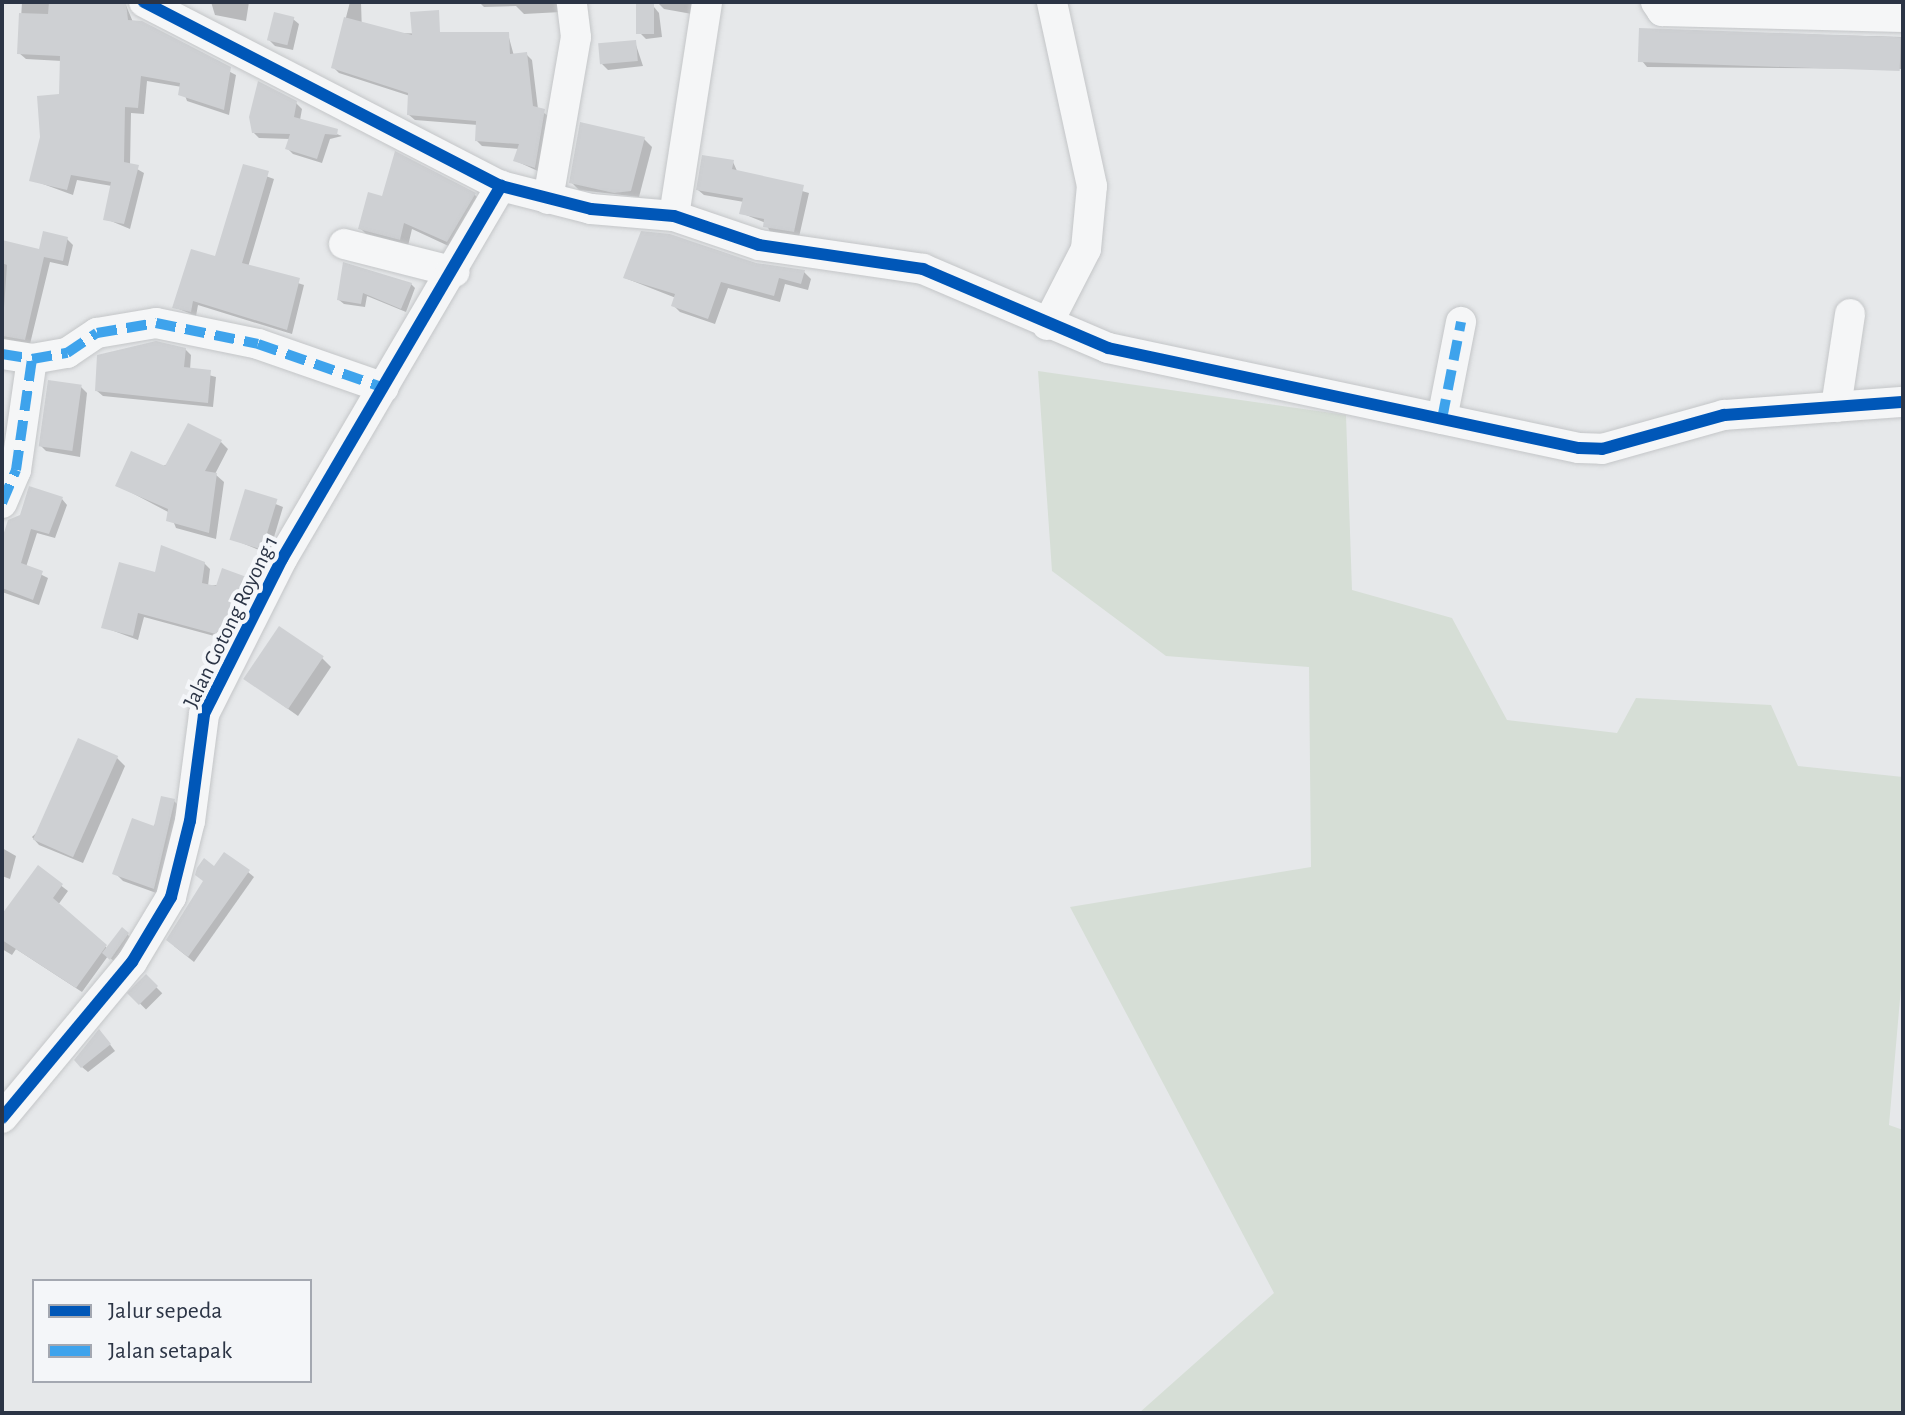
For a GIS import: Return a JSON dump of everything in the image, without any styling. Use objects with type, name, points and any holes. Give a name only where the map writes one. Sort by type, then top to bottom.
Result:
[{"type":"street","points":[[144,2],[501,186],[591,209],[674,216],[759,245],[923,269],[1047,325],[1108,348],[1442,419],[1602,449],[1724,415],[1903,402]]},
{"type":"street","points":[[548,199],[575,46],[572,2]]},
{"type":"street","points":[[674,216],[707,2]]},
{"type":"street","points":[[1047,325],[1086,249],[1092,186],[1052,2]]},
{"type":"street","points":[[1656,2],[1662,11],[1903,17]]},
{"type":"street","name":"Jalan Gotong Royong 1","points":[[2,1118],[132,962],[171,897],[190,821],[204,714],[282,559],[455,272],[501,186]]},
{"type":"street","points":[[344,244],[455,272]]},
{"type":"street","points":[[1836,407],[1850,314]]},
{"type":"street","points":[[1442,419],[1461,322]]},
{"type":"street","points":[[2,354],[32,359],[67,353],[97,333],[156,323],[258,344],[384,388]]},
{"type":"street","points":[[2,503],[16,470],[32,359]]},
{"type":"shaded area","points":[[1038,371],[1346,415],[1352,590],[1452,618],[1507,720],[1617,733],[1636,698],[1771,705],[1798,766],[1903,777],[1903,965],[1889,1125],[1903,1130],[1903,1413],[1139,1413],[1274,1293],[1070,907],[1311,867],[1309,667],[1166,656],[1052,571]]},
{"type":"building","points":[[49,2],[126,2],[128,20],[142,21],[231,67],[224,110],[178,95],[180,83],[141,76],[138,108],[125,107],[124,162],[139,165],[124,224],[103,220],[111,182],[71,175],[67,190],[29,181],[40,137],[37,96],[59,94],[60,56],[17,54],[19,13],[48,14]]},
{"type":"building","points":[[636,2],[654,2],[654,34],[636,34]]},
{"type":"building","points":[[439,10],[440,32],[509,32],[510,54],[527,52],[533,106],[545,109],[535,168],[513,161],[519,144],[475,141],[476,121],[407,115],[408,93],[331,68],[344,17],[412,35],[410,12]]},
{"type":"building","points":[[274,12],[294,17],[287,45],[267,40]]},
{"type":"building","points":[[1639,28],[1901,37],[1900,71],[1638,62]]},
{"type":"building","points":[[636,40],[638,61],[600,64],[598,43]]},
{"type":"building","points":[[258,81],[297,101],[294,117],[338,129],[337,135],[325,134],[317,159],[285,149],[290,134],[252,133],[249,117]]},
{"type":"building","points":[[580,122],[645,137],[631,191],[614,193],[569,183]]},
{"type":"building","points":[[395,151],[476,193],[447,242],[404,223],[400,240],[358,229],[368,192],[382,196]]},
{"type":"building","points":[[702,155],[734,160],[732,169],[804,185],[794,232],[763,227],[764,219],[739,214],[743,198],[696,190]]},
{"type":"building","points":[[243,164],[269,171],[242,263],[300,278],[287,330],[193,301],[191,312],[172,308],[191,249],[215,256]]},
{"type":"building","points":[[43,231],[68,237],[63,261],[44,257],[25,340],[2,336],[7,265],[2,263],[2,240],[39,249]]},
{"type":"building","points":[[641,231],[670,234],[756,263],[805,270],[801,284],[779,278],[774,296],[721,282],[708,319],[671,306],[675,294],[623,278]]},
{"type":"building","points":[[343,262],[412,283],[401,309],[363,293],[361,304],[337,300]]},
{"type":"building","points":[[156,341],[186,348],[184,367],[211,370],[208,403],[95,391],[97,355]]},
{"type":"building","points":[[48,380],[82,385],[72,451],[39,446]]},
{"type":"building","points":[[188,423],[222,440],[205,471],[217,473],[209,533],[166,521],[168,509],[115,486],[131,451],[165,466]]},
{"type":"building","points":[[29,486],[63,497],[49,534],[31,529],[21,563],[43,571],[33,600],[2,588],[2,539],[8,520],[20,515]]},
{"type":"building","points":[[245,489],[278,499],[262,550],[230,540]]},
{"type":"building","points":[[161,545],[205,562],[202,583],[216,586],[222,568],[252,579],[238,605],[234,604],[223,636],[138,613],[133,636],[101,628],[119,562],[155,572]]},
{"type":"building","points":[[279,626],[324,656],[288,709],[243,679]]},
{"type":"building","points":[[78,738],[118,756],[73,857],[33,839]]},
{"type":"building","points":[[161,796],[175,799],[154,889],[112,874],[132,818],[154,826]]},
{"type":"building","points":[[224,852],[250,870],[188,957],[166,940],[203,881],[195,875],[197,868],[204,858],[214,866]]},
{"type":"building","points":[[38,865],[63,884],[53,898],[107,945],[76,988],[2,940],[2,914]]},
{"type":"building","points":[[122,927],[129,933],[110,960],[102,953]]},
{"type":"building","points":[[146,974],[158,986],[139,1005],[127,993]]},
{"type":"building","points":[[99,1029],[111,1044],[81,1068],[74,1060]]},
{"type":"marked path","points":[[1442,419],[1461,322]]},
{"type":"marked path","points":[[2,354],[32,359],[67,353],[97,333],[156,323],[258,344],[384,388]]},
{"type":"marked path","points":[[2,503],[16,470],[32,359]]},
{"type":"cycle path","points":[[144,2],[501,186],[591,209],[674,216],[759,245],[923,269],[1108,348],[1579,448],[1602,449],[1724,415],[1903,402]]},
{"type":"cycle path","points":[[2,1118],[132,962],[171,897],[190,821],[204,714],[282,559],[501,186]]}]
